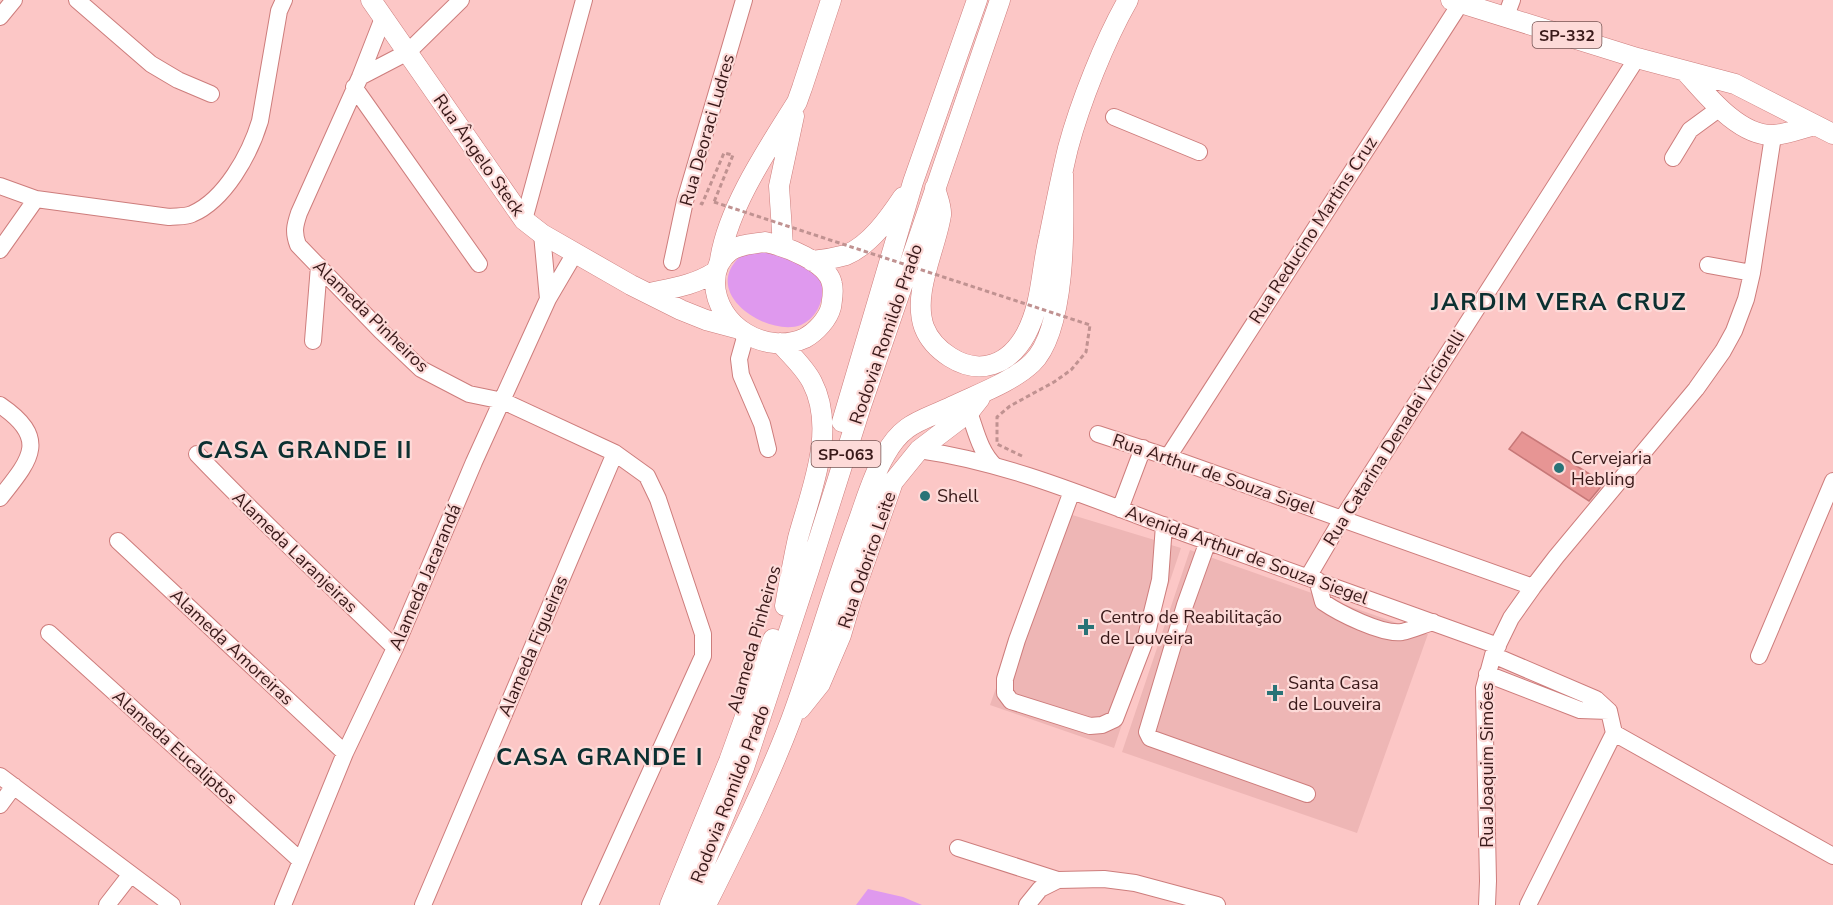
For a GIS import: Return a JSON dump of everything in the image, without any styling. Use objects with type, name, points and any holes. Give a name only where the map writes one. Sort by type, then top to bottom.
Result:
[{"type":"main road","name":"Rua Ângelo Steck","points":[[371,0],[524,220],[542,234],[601,269],[681,310],[761,340],[780,344]]},
{"type":"main road","points":[[783,246],[779,212],[780,186],[796,102],[831,0]]},
{"type":"main road","name":"Rodovia Romildo Prado","points":[[670,905],[729,761],[785,606],[913,183],[977,0]]},
{"type":"main road","name":"Rodovia Romildo Prado","points":[[685,905],[744,768],[861,406],[1000,0]]},
{"type":"main road","points":[[1113,32],[1119,0]]},
{"type":"main road","points":[[935,188],[941,213],[922,287],[924,326],[934,344],[946,354],[961,364],[982,368],[1000,362],[1016,350],[1026,334],[1040,292],[1048,241],[1068,149],[1094,75],[1128,0]]},
{"type":"main road","name":"SP-332","points":[[1455,2],[1509,8],[1637,58],[1735,84],[1828,130]]},
{"type":"main road","name":"SP-332","points":[[1684,70],[1719,108],[1745,129],[1773,136],[1828,130]]},
{"type":"main road","points":[[1719,108],[1735,84]]},
{"type":"main road","points":[[741,331],[726,318],[718,304],[718,266],[729,227],[751,181],[796,102]]},
{"type":"main road","points":[[1773,136],[1778,118],[1775,104]]},
{"type":"main road","points":[[706,905],[754,805],[790,720],[852,540],[885,455],[900,434],[915,422],[1014,376],[1033,361],[1045,343],[1053,322],[1058,297],[1064,233],[1063,174]]},
{"type":"main road","points":[[812,261],[847,254],[869,239],[892,214],[913,183]]},
{"type":"main road","points":[[650,293],[703,280],[730,250],[744,245],[765,242],[783,246],[824,270],[832,283],[830,313],[821,325],[809,336],[796,342],[780,344]]},
{"type":"main road","points":[[780,344],[812,382],[821,406],[823,425],[821,449],[796,548],[785,606]]},
{"type":"main road","name":"Rua Odorico Leite","points":[[790,720],[820,684],[842,635],[852,598],[893,482],[920,450],[969,412],[988,388]]},
{"type":"street","points":[[0,17],[14,0]]},
{"type":"street","points":[[77,0],[152,64],[178,80],[211,94]]},
{"type":"street","points":[[0,186],[36,199],[169,217],[191,215],[211,202],[230,181],[255,139],[279,11],[284,0]]},
{"type":"street","points":[[461,0],[408,52],[357,82],[479,264]]},
{"type":"street","points":[[524,220],[584,0]]},
{"type":"street","name":"Rua Deoraci Ludres","points":[[672,262],[686,201],[744,0]]},
{"type":"street","name":"Rua Reducino Martins Cruz","points":[[1168,456],[1455,2]]},
{"type":"street","name":"Alameda Pinheiros","points":[[383,18],[294,228],[298,245],[381,331],[422,369],[470,394],[502,401],[615,453],[647,476],[658,499],[703,634],[702,656],[590,905]]},
{"type":"street","name":"Rua Catarina Denadai Viciorelli","points":[[1313,578],[1342,519],[1637,58]]},
{"type":"street","points":[[1673,158],[1690,130],[1719,108]]},
{"type":"street","points":[[1114,117],[1198,152]]},
{"type":"street","name":"Rua Joaquim Simões","points":[[1487,905],[1484,688],[1487,674],[1511,618],[1533,587],[1696,389],[1719,359],[1734,331],[1746,299],[1752,273],[1773,136]]},
{"type":"street","points":[[0,250],[36,199]]},
{"type":"street","points":[[542,234],[548,299]]},
{"type":"street","name":"Alameda Jacarandá","points":[[283,905],[345,753],[395,648],[474,462],[548,299],[575,253]]},
{"type":"street","points":[[1708,264],[1752,273]]},
{"type":"street","points":[[313,341],[320,266]]},
{"type":"street","points":[[741,331],[739,359],[741,375],[762,424],[768,448]]},
{"type":"street","points":[[0,405],[11,412],[27,431],[31,444],[26,466],[0,498]]},
{"type":"street","points":[[969,412],[982,448],[988,460],[995,466]]},
{"type":"street","name":"Rua Arthur de Souza Sigel","points":[[1098,434],[1168,456],[1533,587]]},
{"type":"street","points":[[1120,509],[1143,448]]},
{"type":"street","name":"Avenida Arthur de Souza Siegel","points":[[920,450],[1022,472],[1433,622],[1596,699],[1609,711]]},
{"type":"street","name":"Alameda Figueiras","points":[[423,905],[615,453]]},
{"type":"street","name":"Alameda Laranjeiras","points":[[197,454],[244,504],[296,551],[395,648]]},
{"type":"street","points":[[1759,656],[1833,481]]},
{"type":"street","points":[[1072,490],[1005,679],[1005,693],[1011,701],[1090,726],[1102,725],[1115,719],[1145,641],[1160,579],[1164,525]]},
{"type":"street","name":"Alameda Amoreiras","points":[[118,541],[345,753]]},
{"type":"street","points":[[1208,541],[1185,605],[1147,732],[1150,738],[1307,794]]},
{"type":"street","points":[[1313,578],[1323,602],[1377,628],[1390,632],[1401,632],[1433,622]]},
{"type":"street","name":"Alameda Eucaliptos","points":[[49,633],[301,861]]},
{"type":"street","points":[[1487,674],[1580,710],[1609,711],[1614,733],[1528,905]]},
{"type":"street","points":[[1614,733],[1833,856]]},
{"type":"street","points":[[0,776],[172,905]]},
{"type":"street","points":[[0,806],[14,786]]},
{"type":"street","points":[[958,848],[1058,880],[1104,879],[1135,882],[1217,905]]},
{"type":"street","points":[[107,905],[131,874]]},
{"type":"street","points":[[1027,905],[1040,890],[1058,880]]},
{"type":"path","points":[[702,204],[724,153],[733,155],[714,202],[1090,325],[1086,352],[1071,370],[1010,406],[997,417],[997,444],[1023,457],[1022,472]]},
{"type":"path","name":"Alameda Pinheiros","points":[[756,637],[771,580]]},
{"type":"shaded area","points":[[753,251],[778,251],[811,268],[822,285],[818,309],[808,321],[801,325],[788,327],[759,320],[735,301],[729,289],[728,276],[735,262],[742,255]]},
{"type":"shaded area","name":"Centro de Reabilitação de Louveira","points":[[1059,511],[1181,548],[1114,748],[990,705]]},
{"type":"shaded area","name":"Santa Casa de Louveira","points":[[1190,550],[1428,634],[1357,833],[1122,752]]},
{"type":"shaded area","points":[[868,889],[903,897],[922,905],[856,905]]},
{"type":"building","name":"Cervejaria Hebling","points":[[1522,432],[1604,483],[1589,501],[1509,449]]},
{"type":"place","name":"Cervejaria Hebling","points":[[1559,468]]},
{"type":"place","name":"Shell","points":[[925,496]]},
{"type":"place","name":"Centro de Reabilitação de Louveira","points":[[1086,627]]},
{"type":"place","name":"Santa Casa de Louveira","points":[[1275,693]]},
{"type":"district","name":"JARDIM VERA CRUZ","points":[[1559,302]]},
{"type":"district","name":"CASA GRANDE II","points":[[305,450]]},
{"type":"district","name":"CASA GRANDE I","points":[[600,757]]}]
